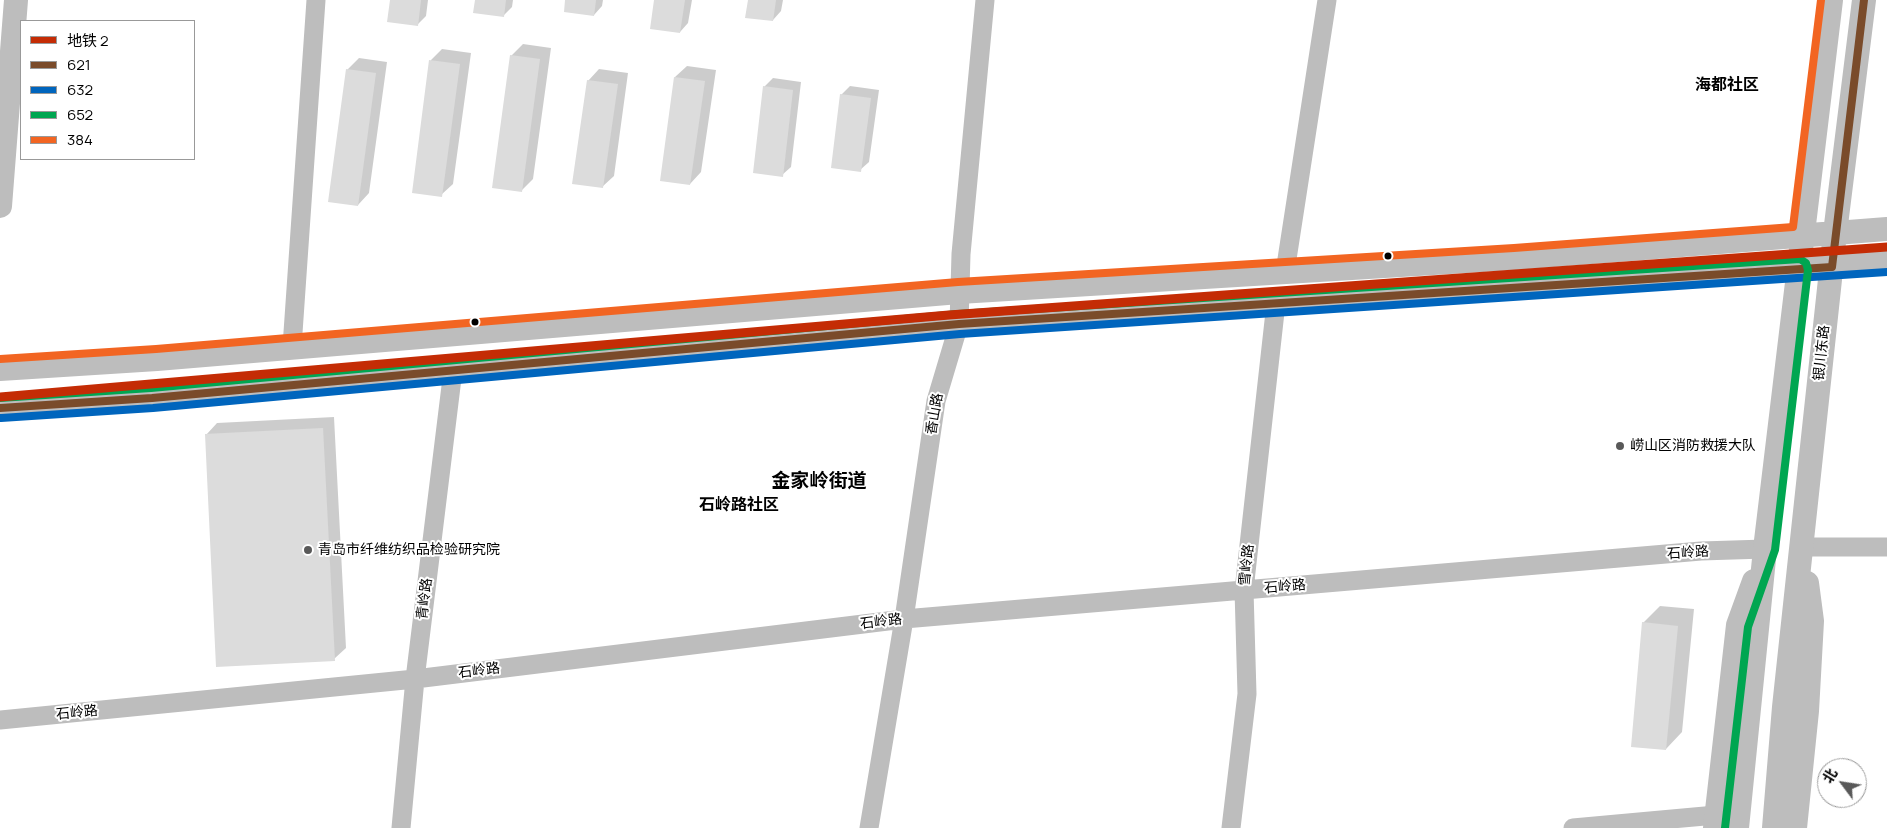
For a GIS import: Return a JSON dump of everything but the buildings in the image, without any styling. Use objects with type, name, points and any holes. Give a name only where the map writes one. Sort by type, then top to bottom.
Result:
[{"type":"main road","points":[[0,206],[16,0]]},
{"type":"main road","points":[[1737,828],[1751,705],[1765,549],[1831,0]]},
{"type":"main road","name":"银川东路","points":[[1774,828],[1784,707],[1835,233],[1864,0]]},
{"type":"main road","points":[[0,369],[959,292],[1516,258],[1887,229]]},
{"type":"main road","points":[[0,408],[152,398],[959,324],[1887,262]]},
{"type":"main road","points":[[1795,828],[1808,711],[1812,621],[1801,547]]},
{"type":"main road","points":[[1715,822],[1738,625],[1765,549]]},
{"type":"street","points":[[292,347],[316,0]]},
{"type":"street","name":"香山路","points":[[869,828],[904,620],[936,401],[959,324],[959,292],[985,0]]},
{"type":"street","points":[[1285,272],[1327,0]]},
{"type":"street","name":"雪岭路","points":[[1231,828],[1247,694],[1244,590],[1276,303]]},
{"type":"street","name":"青岭路","points":[[401,828],[415,679],[452,370]]},
{"type":"street","points":[[1801,547],[1887,547]]},
{"type":"street","name":"石岭路","points":[[0,720],[415,679],[904,620],[1701,551],[1765,549]]},
{"type":"street","points":[[1573,828],[1715,822]]},
{"type":"metro line","name":"2","points":[[0,397],[949,315],[1887,247]]},
{"type":"transit line","name":"384","points":[[0,359],[156,349],[958,282],[1514,248],[1793,227],[1821,0]]},
{"type":"transit line","name":"621","points":[[0,408],[152,398],[959,324],[1832,267],[1864,0]]},
{"type":"transit line","name":"652","points":[[0,398],[151,388],[958,314],[1800,259],[1806,263],[1808,270],[1775,550],[1748,627],[1725,828]]},
{"type":"transit line","name":"632","points":[[1,418],[153,408],[960,334],[1887,272]]},
{"type":"place","name":"崂山区消防救援大队","points":[[1620,446]]},
{"type":"place","name":"青岛市纤维纺织品检验研究院","points":[[308,550]]},
{"type":"district","name":"海都社区","points":[[1727,86]]},
{"type":"district","name":"金家岭街道","points":[[819,482]]},
{"type":"district","name":"石岭路社区","points":[[739,506]]}]
